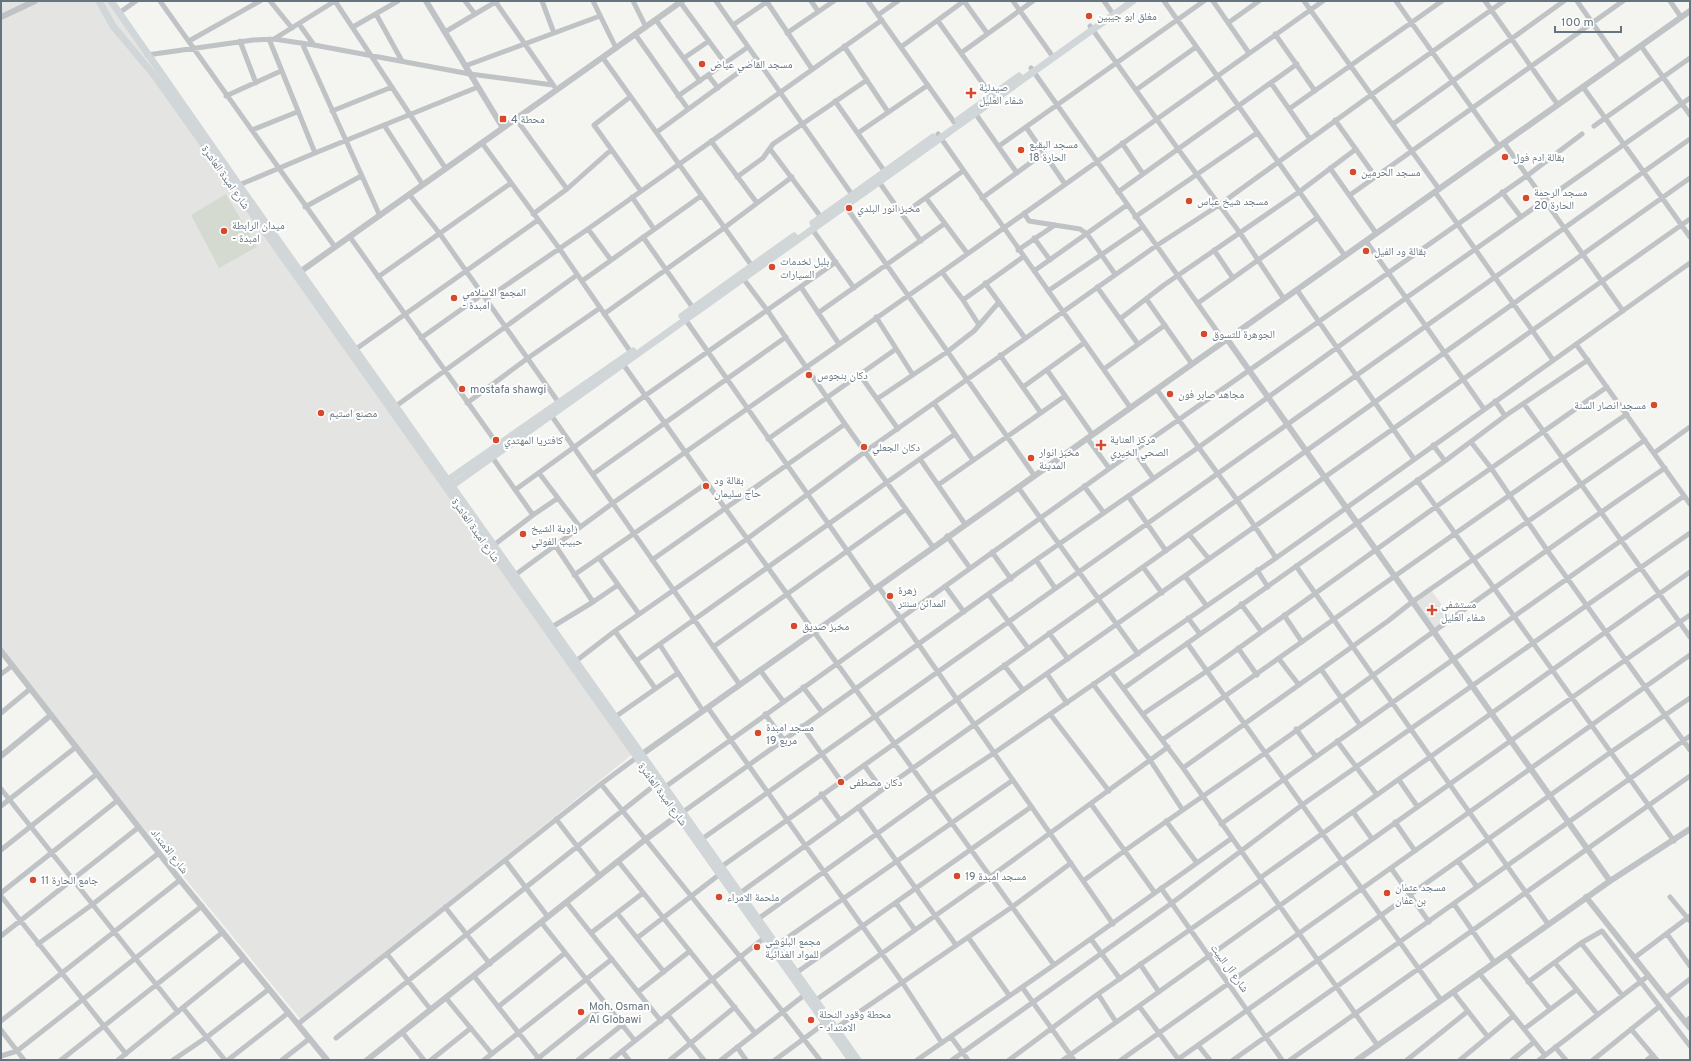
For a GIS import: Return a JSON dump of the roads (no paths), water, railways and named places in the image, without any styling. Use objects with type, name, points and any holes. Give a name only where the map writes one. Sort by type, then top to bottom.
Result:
[{"type":"main road","name":"شارع امبدة العاشرة","points":[[99,1],[113,26],[153,74],[298,273],[448,484],[494,545],[615,717],[656,784],[740,893],[777,945],[796,973],[825,1023],[848,1051],[858,1060]]},
{"type":"main road","name":"شارع امبدة العاشرة","points":[[111,1],[147,55],[239,185],[298,273],[356,349],[396,406],[448,484],[456,504],[639,756],[665,787],[680,814],[702,839],[764,938],[807,993],[816,1000],[836,1028],[851,1060]]},
{"type":"main road","points":[[854,197],[885,172],[976,113],[1126,1]]},
{"type":"main road","points":[[448,484],[498,445],[559,403],[578,393],[624,364],[632,354],[685,319],[741,277],[752,266],[821,217],[879,182],[939,136],[954,122],[1032,70],[1051,54],[1133,1]]},
{"type":"main road","points":[[448,484],[492,458],[693,308],[812,229],[843,204]]},
{"type":"street","points":[[1,17],[35,1]]},
{"type":"street","points":[[119,13],[136,1]]},
{"type":"street","points":[[160,1],[226,96],[335,247]]},
{"type":"street","points":[[189,41],[260,1]]},
{"type":"street","points":[[270,1],[292,28]]},
{"type":"street","points":[[271,39],[299,24],[335,1],[446,169]]},
{"type":"street","points":[[353,27],[398,1]]},
{"type":"street","points":[[426,1],[503,128]]},
{"type":"street","points":[[465,1],[475,14]]},
{"type":"street","points":[[445,32],[496,1],[555,87]]},
{"type":"street","points":[[542,1],[554,34]]},
{"type":"street","points":[[594,1],[616,48]]},
{"type":"street","points":[[633,1],[646,27]]},
{"type":"street","points":[[298,273],[516,119],[555,87],[603,58],[681,1],[725,63]]},
{"type":"street","points":[[716,1],[854,197]]},
{"type":"street","points":[[733,25],[768,1],[812,70]]},
{"type":"street","points":[[811,1],[818,12]]},
{"type":"street","points":[[787,33],[834,1]]},
{"type":"street","points":[[868,1],[954,122]]},
{"type":"street","points":[[878,15],[898,1]]},
{"type":"street","points":[[901,47],[964,1],[987,33]]},
{"type":"street","points":[[1013,1],[1051,54]]},
{"type":"street","points":[[961,53],[1033,1]]},
{"type":"street","points":[[1104,1],[1111,11]]},
{"type":"street","points":[[1164,1],[1345,256]]},
{"type":"street","points":[[999,146],[1204,1]]},
{"type":"street","points":[[1213,1],[1249,54]]},
{"type":"street","points":[[1228,23],[1253,3],[1259,1]]},
{"type":"street","points":[[1304,1],[1393,124],[1457,223],[1553,360]]},
{"type":"street","points":[[515,575],[613,503],[942,272],[1323,1]]},
{"type":"street","points":[[1396,1],[1472,108],[1528,175],[1623,311]]},
{"type":"street","points":[[1289,109],[1442,1]]},
{"type":"street","points":[[1485,1],[1558,105]]},
{"type":"street","points":[[576,661],[615,631],[747,539],[866,451],[1115,274],[1219,205],[1310,138],[1504,1]]},
{"type":"street","points":[[1393,124],[1564,1]]},
{"type":"street","points":[[1577,1],[1619,61]]},
{"type":"street","points":[[1350,195],[1623,1]]},
{"type":"street","points":[[1670,1],[1681,17]]},
{"type":"street","points":[[298,1024],[556,819],[639,756],[964,524],[1130,407],[1157,390],[1225,340],[1690,11]]},
{"type":"street","points":[[376,14],[402,61]]},
{"type":"street","points":[[465,66],[600,16]]},
{"type":"street","points":[[656,20],[700,81]]},
{"type":"street","points":[[421,338],[588,229],[678,163],[882,20]]},
{"type":"street","points":[[938,21],[992,96]]},
{"type":"street","points":[[299,24],[314,45]]},
{"type":"street","points":[[1091,28],[1240,233],[1284,299]]},
{"type":"street","points":[[635,34],[688,110]]},
{"type":"street","points":[[1275,34],[1315,91]]},
{"type":"street","points":[[271,39],[297,112],[314,153]]},
{"type":"street","points":[[147,55],[271,39],[314,45],[470,74],[555,87]]},
{"type":"street","points":[[684,58],[709,41]]},
{"type":"street","points":[[240,42],[256,83]]},
{"type":"street","points":[[302,43],[344,140],[380,216]]},
{"type":"street","points":[[844,46],[888,112]]},
{"type":"street","points":[[1640,46],[1690,115]]},
{"type":"street","points":[[678,96],[748,47]]},
{"type":"street","points":[[1136,90],[1196,47]]},
{"type":"street","points":[[603,58],[752,266]]},
{"type":"street","points":[[1594,126],[1690,58]]},
{"type":"street","points":[[657,132],[757,59]]},
{"type":"street","points":[[1118,192],[1297,64]]},
{"type":"street","points":[[1032,70],[1142,227],[1198,304],[1249,370],[1610,881]]},
{"type":"street","points":[[226,96],[282,71]]},
{"type":"street","points":[[708,74],[718,88]]},
{"type":"street","points":[[737,177],[763,158],[773,144],[867,80]]},
{"type":"street","points":[[1271,83],[1310,138]]},
{"type":"street","points":[[858,133],[928,85]]},
{"type":"street","points":[[332,111],[392,87]]},
{"type":"street","points":[[239,185],[344,140],[478,87]]},
{"type":"street","points":[[1583,87],[1690,237]]},
{"type":"street","points":[[630,97],[594,125],[641,191]]},
{"type":"street","points":[[367,1060],[646,839],[747,765],[990,595],[1036,560],[1060,545],[1199,447],[1406,298],[1690,98]]},
{"type":"street","points":[[835,101],[885,172]]},
{"type":"street","points":[[252,130],[297,112]]},
{"type":"street","points":[[976,113],[1017,173]]},
{"type":"street","points":[[516,119],[567,189]]},
{"type":"street","points":[[1336,120],[1375,176]]},
{"type":"street","points":[[384,125],[423,184]]},
{"type":"street","points":[[1026,127],[1066,184]]},
{"type":"street","points":[[1135,217],[1257,132]]},
{"type":"street","points":[[665,787],[1084,486],[1457,223],[1528,175],[1582,134]]},
{"type":"street","points":[[939,136],[1002,228],[1063,311],[1130,407]]},
{"type":"street","points":[[702,839],[821,753],[1690,139]]},
{"type":"street","points":[[710,141],[757,204]]},
{"type":"street","points":[[482,143],[582,281],[632,354]]},
{"type":"street","points":[[1122,144],[1143,174]]},
{"type":"street","points":[[770,149],[821,217]]},
{"type":"street","points":[[1120,319],[1214,250],[1299,192],[1356,149]]},
{"type":"street","points":[[533,214],[567,189],[611,150]]},
{"type":"street","points":[[982,198],[1044,154]]},
{"type":"street","points":[[1330,168],[1376,233]]},
{"type":"street","points":[[903,214],[963,171]]},
{"type":"street","points":[[305,207],[361,176]]},
{"type":"street","points":[[604,314],[757,204],[792,177]]},
{"type":"street","points":[[637,938],[786,819],[894,744],[1690,178]]},
{"type":"street","points":[[879,182],[921,241]]},
{"type":"street","points":[[378,277],[511,183]]},
{"type":"street","points":[[1502,192],[1521,217]]},
{"type":"street","points":[[409,194],[440,234],[559,403]]},
{"type":"street","points":[[582,281],[654,228],[701,196]]},
{"type":"street","points":[[632,197],[654,228]]},
{"type":"street","points":[[926,198],[967,253]]},
{"type":"street","points":[[843,204],[1034,475]]},
{"type":"street","points":[[1034,271],[1127,205]]},
{"type":"street","points":[[1024,213],[1029,221],[1080,229],[1087,234],[1115,274]]},
{"type":"street","points":[[1198,304],[1317,218]]},
{"type":"street","points":[[740,893],[858,807],[1117,625],[1254,526],[1690,219]]},
{"type":"street","points":[[356,349],[538,220]]},
{"type":"street","points":[[818,313],[944,224]]},
{"type":"street","points":[[1018,250],[1055,225]]},
{"type":"street","points":[[1048,291],[1142,227]]},
{"type":"street","points":[[588,229],[611,260]]},
{"type":"street","points":[[812,229],[854,288]]},
{"type":"street","points":[[350,237],[404,315],[498,445]]},
{"type":"street","points":[[643,237],[693,308]]},
{"type":"street","points":[[1034,238],[1050,260]]},
{"type":"street","points":[[1366,241],[1484,409]]},
{"type":"street","points":[[1214,250],[1233,278]]},
{"type":"street","points":[[963,300],[1023,257]]},
{"type":"street","points":[[515,490],[646,395],[836,262]]},
{"type":"street","points":[[758,919],[931,795],[1276,558],[1690,263]]},
{"type":"street","points":[[942,272],[979,325]]},
{"type":"street","points":[[396,406],[577,275]]},
{"type":"street","points":[[741,277],[767,310],[807,367],[826,398],[866,451],[933,547]]},
{"type":"street","points":[[985,283],[1025,338]]},
{"type":"street","points":[[801,287],[839,344]]},
{"type":"street","points":[[1097,287],[1138,344]]},
{"type":"street","points":[[1297,290],[1414,459]]},
{"type":"street","points":[[1147,300],[1192,364]]},
{"type":"street","points":[[877,399],[947,352],[979,325],[999,302]]},
{"type":"street","points":[[467,402],[600,308]]},
{"type":"street","points":[[876,317],[914,375]]},
{"type":"street","points":[[685,319],[848,551],[900,618],[1113,924]]},
{"type":"street","points":[[1104,369],[1165,325]]},
{"type":"street","points":[[593,474],[786,337]]},
{"type":"street","points":[[1023,387],[1084,343]]},
{"type":"street","points":[[1576,344],[1690,504]]},
{"type":"street","points":[[768,439],[896,349]]},
{"type":"street","points":[[1000,356],[1041,413]]},
{"type":"street","points":[[1124,688],[1241,604],[1268,587],[1505,416],[1588,360]]},
{"type":"street","points":[[624,364],[747,539],[1054,965]]},
{"type":"street","points":[[1047,370],[1110,468]]},
{"type":"street","points":[[860,374],[898,429]]},
{"type":"street","points":[[1143,714],[1207,671],[1314,593],[1607,387]]},
{"type":"street","points":[[1157,390],[1237,500],[1276,558]]},
{"type":"street","points":[[938,485],[1065,396]]},
{"type":"street","points":[[1495,401],[1505,416]]},
{"type":"street","points":[[934,403],[973,460]]},
{"type":"street","points":[[1524,404],[1690,637]]},
{"type":"street","points":[[1162,740],[1457,534],[1509,494],[1626,414]]},
{"type":"street","points":[[551,415],[740,685]]},
{"type":"street","points":[[652,560],[786,464],[845,424]]},
{"type":"street","points":[[1654,453],[1690,427]]},
{"type":"street","points":[[636,661],[955,434]]},
{"type":"street","points":[[1183,768],[1388,621],[1412,602],[1645,440]]},
{"type":"street","points":[[1471,442],[1491,468],[1547,550],[1690,750]]},
{"type":"street","points":[[1433,446],[1444,461]]},
{"type":"street","points":[[1134,451],[1153,478]]},
{"type":"street","points":[[492,458],[533,515]]},
{"type":"street","points":[[920,459],[964,524]]},
{"type":"street","points":[[1083,881],[1124,850],[1265,752],[1600,512],[1664,468]]},
{"type":"street","points":[[539,473],[580,527]]},
{"type":"street","points":[[1417,480],[1457,534],[1533,644],[1674,841]]},
{"type":"street","points":[[574,575],[707,482]]},
{"type":"street","points":[[1084,486],[1104,513]]},
{"type":"street","points":[[1018,487],[1138,654]]},
{"type":"street","points":[[1128,496],[1166,551]]},
{"type":"street","points":[[1222,824],[1684,496]]},
{"type":"street","points":[[494,545],[558,498]]},
{"type":"street","points":[[713,647],[906,509]]},
{"type":"street","points":[[952,1060],[1033,1003],[1101,952],[1172,903],[1302,805],[1357,768],[1690,533]]},
{"type":"street","points":[[1189,534],[1209,559]]},
{"type":"street","points":[[948,536],[970,568]]},
{"type":"street","points":[[554,545],[593,602]]},
{"type":"street","points":[[992,552],[1011,578]]},
{"type":"street","points":[[599,558],[639,614]]},
{"type":"street","points":[[1036,560],[1055,588]]},
{"type":"street","points":[[1296,566],[1548,924]]},
{"type":"street","points":[[1143,567],[1162,593]]},
{"type":"street","points":[[1257,570],[1268,587]]},
{"type":"street","points":[[1009,1060],[1098,994],[1690,572]]},
{"type":"street","points":[[1185,576],[1206,606]]},
{"type":"street","points":[[552,627],[618,585]]},
{"type":"street","points":[[945,586],[964,612]]},
{"type":"street","points":[[990,595],[1028,648]]},
{"type":"street","points":[[1241,604],[1261,631]]},
{"type":"street","points":[[1284,615],[1302,642]]},
{"type":"street","points":[[1063,1060],[1209,957],[1417,806],[1690,615]]},
{"type":"street","points":[[1188,618],[1200,634]]},
{"type":"street","points":[[615,631],[655,688]]},
{"type":"street","points":[[1049,633],[1068,659]]},
{"type":"street","points":[[1187,643],[1441,1000]]},
{"type":"street","points":[[660,645],[678,673],[730,740],[863,926],[942,1043]]},
{"type":"street","points":[[1238,648],[1257,675]]},
{"type":"street","name":"شارع الامتداد","points":[[1,651],[180,880],[327,1060]]},
{"type":"street","points":[[1121,1060],[1690,655]]},
{"type":"street","points":[[1279,658],[1299,685]]},
{"type":"street","points":[[1004,665],[1024,690]]},
{"type":"street","points":[[1,674],[12,666]]},
{"type":"street","points":[[1321,669],[1360,725]]},
{"type":"street","points":[[760,670],[783,701]]},
{"type":"street","points":[[1111,672],[1183,768],[1260,879],[1281,905],[1378,1046]]},
{"type":"street","points":[[615,717],[678,673]]},
{"type":"street","points":[[1047,674],[1066,703]]},
{"type":"street","points":[[1093,684],[1150,760],[1182,809]]},
{"type":"street","points":[[803,687],[822,712]]},
{"type":"street","points":[[1,713],[30,689]]},
{"type":"street","points":[[1139,1006],[1160,1032],[1178,1060],[1410,894],[1690,698]]},
{"type":"street","points":[[765,714],[783,739]]},
{"type":"street","points":[[1050,714],[1109,791]]},
{"type":"street","points":[[1,756],[51,715]]},
{"type":"street","points":[[802,726],[841,781]]},
{"type":"street","points":[[1296,729],[1316,757]]},
{"type":"street","points":[[1233,1060],[1690,736]]},
{"type":"street","points":[[1337,741],[1377,795]]},
{"type":"street","points":[[1,806],[76,747]]},
{"type":"street","points":[[816,1000],[990,877],[1168,748]]},
{"type":"street","points":[[864,765],[882,790]]},
{"type":"street","points":[[1,850],[97,774]]},
{"type":"street","points":[[1290,1060],[1418,968],[1526,894],[1690,776]]},
{"type":"street","points":[[777,945],[1013,780]]},
{"type":"street","points":[[1399,780],[1417,806]]},
{"type":"street","points":[[601,784],[741,958],[820,1060]]},
{"type":"street","points":[[336,1038],[656,784]]},
{"type":"street","points":[[1,789],[53,852],[72,879],[178,1012]]},
{"type":"street","points":[[821,794],[840,820]]},
{"type":"street","points":[[118,800],[1,894],[20,921],[104,1026],[123,1058],[243,959]]},
{"type":"street","points":[[1090,804],[1155,893]]},
{"type":"street","points":[[858,807],[956,945]]},
{"type":"street","points":[[796,973],[1031,807]]},
{"type":"street","points":[[1353,812],[1372,838]]},
{"type":"street","points":[[556,819],[600,876]]},
{"type":"street","points":[[1166,821],[1197,863]]},
{"type":"street","points":[[1395,822],[1416,851]]},
{"type":"street","points":[[1,936],[139,827]]},
{"type":"street","points":[[1358,1060],[1586,897],[1674,841],[1690,829]]},
{"type":"street","points":[[918,1060],[1009,995],[1113,924],[1232,838]]},
{"type":"street","points":[[38,944],[159,853]]},
{"type":"street","points":[[504,860],[548,917]]},
{"type":"street","points":[[618,861],[755,1033]]},
{"type":"street","points":[[1458,861],[1477,887]]},
{"type":"street","points":[[836,1028],[1012,907],[1070,863]]},
{"type":"street","points":[[1392,868],[1429,922]]},
{"type":"street","points":[[1,1021],[113,931],[180,880]]},
{"type":"street","name":"شارع آل البيت","points":[[1161,888],[1189,930],[1282,1060]]},
{"type":"street","points":[[592,933],[644,892]]},
{"type":"street","points":[[1586,897],[1666,998],[1687,1020],[1690,1028]]},
{"type":"street","points":[[1634,958],[1689,918],[1670,897]]},
{"type":"street","points":[[896,902],[915,930]]},
{"type":"street","points":[[567,903],[661,1021]]},
{"type":"street","points":[[1454,904],[1494,962]]},
{"type":"street","points":[[1,1056],[18,1052],[202,906]]},
{"type":"street","points":[[445,907],[490,964]]},
{"type":"street","points":[[617,913],[664,972]]},
{"type":"street","points":[[541,922],[635,1041]]},
{"type":"street","points":[[1528,982],[1600,930],[1690,1046]]},
{"type":"street","points":[[61,1060],[223,932]]},
{"type":"street","points":[[1667,934],[1690,966]]},
{"type":"street","points":[[968,937],[1009,995]]},
{"type":"street","points":[[611,1060],[741,958],[764,938]]},
{"type":"street","points":[[1091,938],[1120,979]]},
{"type":"street","points":[[1581,943],[1622,994]]},
{"type":"street","points":[[638,992],[690,951]]},
{"type":"street","points":[[498,1007],[565,953]]},
{"type":"street","points":[[387,954],[409,980],[431,1010]]},
{"type":"street","points":[[1507,954],[1550,1009]]},
{"type":"street","points":[[484,1060],[612,959]]},
{"type":"street","points":[[1555,963],[1597,1014]]},
{"type":"street","points":[[1140,964],[1159,992]]},
{"type":"street","points":[[1479,973],[1545,1055]]},
{"type":"street","points":[[474,976],[538,1059],[606,1004]]},
{"type":"street","points":[[1539,1060],[1622,994],[1648,976]]},
{"type":"street","points":[[1666,998],[1690,978]]},
{"type":"street","points":[[1022,987],[1074,1060]]},
{"type":"street","points":[[173,1060],[207,1037],[269,989]]},
{"type":"street","points":[[1524,1029],[1576,990]]},
{"type":"street","points":[[1453,992],[1488,1037]]},
{"type":"street","points":[[721,1060],[807,993]]},
{"type":"street","points":[[1098,994],[1116,1022]]},
{"type":"street","points":[[446,998],[492,1054]]},
{"type":"street","points":[[1593,1060],[1660,1006]]},
{"type":"street","points":[[672,1059],[735,1007]]},
{"type":"street","points":[[183,1008],[226,1060],[288,1013]]},
{"type":"street","points":[[1407,1060],[1468,1011]]},
{"type":"street","points":[[668,1015],[704,1060]]},
{"type":"street","points":[[1460,1060],[1513,1016]]},
{"type":"street","points":[[776,1060],[825,1023]]},
{"type":"street","points":[[578,1060],[622,1025]]},
{"type":"street","points":[[430,1060],[471,1028]]},
{"type":"street","points":[[1631,1029],[1657,1060]]},
{"type":"street","points":[[1,1030],[24,1060]]},
{"type":"street","points":[[402,1032],[424,1060]]},
{"type":"street","points":[[951,1036],[968,1060]]},
{"type":"street","points":[[282,1060],[309,1039]]},
{"type":"street","points":[[1512,1060],[1534,1042]]},
{"type":"street","points":[[1198,1045],[1210,1060]]},
{"type":"street","points":[[1555,1047],[1566,1060]]},
{"type":"street","points":[[737,1048],[746,1060]]},
{"type":"street","points":[[622,1051],[629,1060]]},
{"type":"street","points":[[1647,1060],[1653,1055]]},
{"type":"place","name":"مغلق ابو جيبين","points":[[1089,16]]},
{"type":"place","name":"مسجد القاضي عياض","points":[[702,64]]},
{"type":"place","name":"صيدلية شفاء العليل","points":[[971,93]]},
{"type":"place","name":"محطة 4","points":[[503,119]]},
{"type":"place","name":"مسجد البقيع الحارة 18","points":[[1021,150]]},
{"type":"place","name":"بقالة ادم فول","points":[[1505,157]]},
{"type":"place","name":"مسجد الحرمين","points":[[1353,172]]},
{"type":"place","name":"مسجد الرحمة الحارة 20","points":[[1526,198]]},
{"type":"place","name":"مسجد شيخ عباس","points":[[1189,201]]},
{"type":"place","name":"مخبز انور البلدي","points":[[849,208]]},
{"type":"place","name":"ميدان الرابطة - امبدة","points":[[224,231]]},
{"type":"place","name":"بقالة ود الفيل","points":[[1366,251]]},
{"type":"place","name":"بلبل لخدمات السيارات","points":[[772,267]]},
{"type":"place","name":"المجمع الاسلامي - امبدة","points":[[454,298]]},
{"type":"place","name":"الجوهرة للتسوق","points":[[1204,334]]},
{"type":"place","name":"دكان بنجوس","points":[[809,375]]},
{"type":"place","name":"mostafa shawgi","points":[[462,389]]},
{"type":"place","name":"مجاهد صابر فون","points":[[1170,394]]},
{"type":"place","name":"مسجد انصار السنة","points":[[1654,405]]},
{"type":"place","name":"مصنع استيم","points":[[321,413]]},
{"type":"place","name":"كافتريا المهتدي","points":[[496,440]]},
{"type":"place","name":"مركز العناية الصحي الخيري","points":[[1101,445]]},
{"type":"place","name":"دكان الجعلي","points":[[864,447]]},
{"type":"place","name":"مخبز انوار المدينة","points":[[1031,458]]},
{"type":"place","name":"بقالة ود حاج سليمان","points":[[706,486]]},
{"type":"place","name":"زاوية الشيخ حبيب الفوتي","points":[[523,534]]},
{"type":"place","name":"زهرة المدائن سنتر","points":[[890,596]]},
{"type":"place","name":"مستشفى شفاء العليل","points":[[1432,610]]},
{"type":"place","name":"مخبز صديق","points":[[794,626]]},
{"type":"place","name":"مسجد امبدة مربع 19","points":[[758,733]]},
{"type":"place","name":"دكان مصطفى","points":[[841,782]]},
{"type":"place","name":"مسجد امبدة 19","points":[[957,876]]},
{"type":"place","name":"جامع الحارة 11","points":[[33,880]]},
{"type":"place","name":"مسجد عثمان بن عفان","points":[[1387,893]]},
{"type":"place","name":"ملحمة الامراء","points":[[719,897]]},
{"type":"place","name":"مجمع البلوشي للمواد الغذائية","points":[[757,947]]},
{"type":"place","name":"Moh. Osman Al Globawi","points":[[581,1012]]},
{"type":"place","name":"محطة وقود النحلة - الامتداد","points":[[811,1020]]}]
